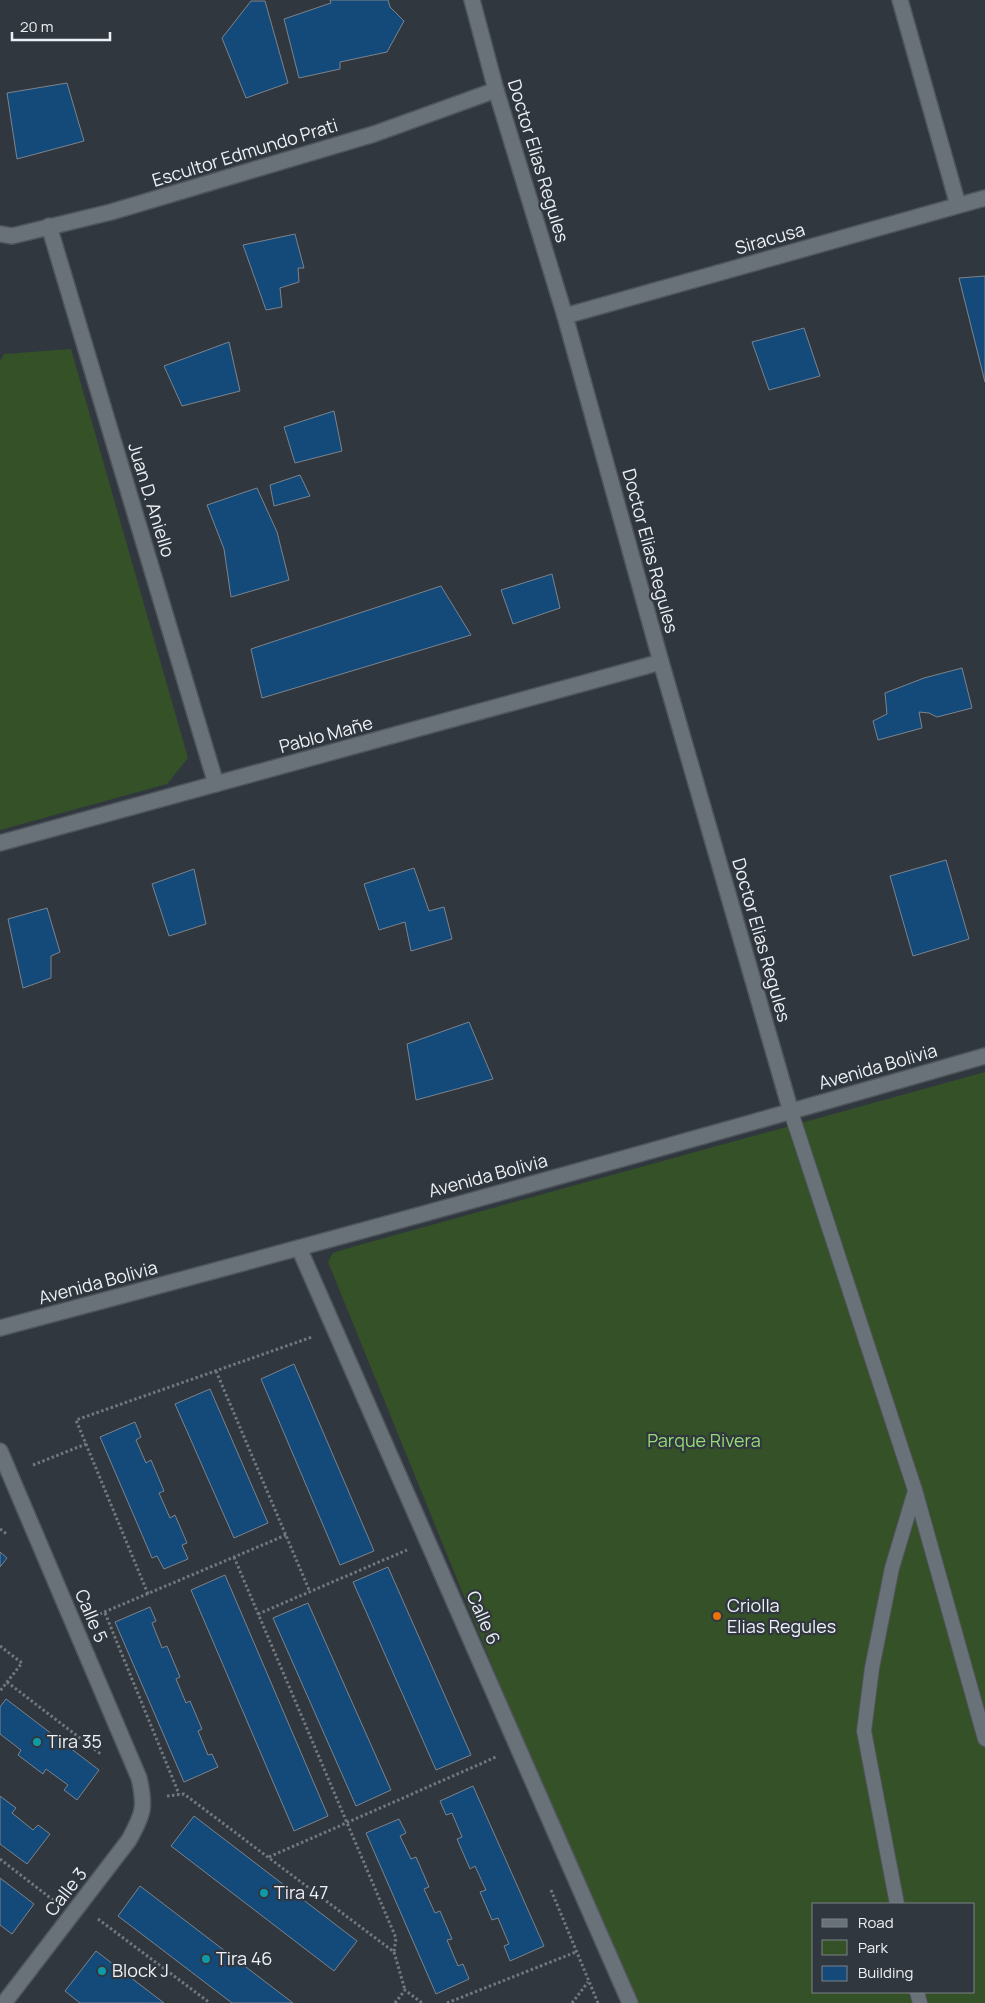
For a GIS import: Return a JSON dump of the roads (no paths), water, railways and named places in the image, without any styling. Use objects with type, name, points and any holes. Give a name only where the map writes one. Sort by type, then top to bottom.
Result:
[{"type":"street","name":"Doctor Elias Regules","points":[[472,0],[496,90],[565,316],[661,662],[791,1112]]},
{"type":"street","points":[[900,0],[958,205]]},
{"type":"street","name":"Escultor Edmundo Prati","points":[[0,234],[12,236],[111,212],[365,137],[496,90]]},
{"type":"street","name":"Siracusa","points":[[565,316],[985,198]]},
{"type":"street","name":"Juan D. Aniello","points":[[49,226],[216,784]]},
{"type":"street","name":"Pablo Mañe","points":[[0,842],[661,662]]},
{"type":"street","name":"Avenida Bolivia","points":[[0,1328],[299,1248],[791,1112],[985,1056]]},
{"type":"street","name":"Calle 6","points":[[299,1248],[630,2003]]},
{"type":"street","name":"Calle 5","points":[[0,1451],[140,1778],[144,1798]]},
{"type":"street","name":"Calle 3","points":[[4,2003],[129,1840],[143,1809],[144,1798]]},
{"type":"lane","points":[[791,1112],[915,1490],[985,1739]]},
{"type":"lane","points":[[897,1903],[864,1731],[872,1668],[892,1568],[915,1490]]},
{"type":"place","name":"Criolla Elias Regules","points":[[717,1616]]},
{"type":"place","name":"Tira 35","points":[[37,1742]]},
{"type":"place","name":"Tira 47","points":[[264,1893]]},
{"type":"place","name":"Tira 46","points":[[206,1959]]},
{"type":"place","name":"Block J","points":[[102,1971]]},
{"type":"park label","name":"Parque Rivera","points":[[704,1441]]}]
